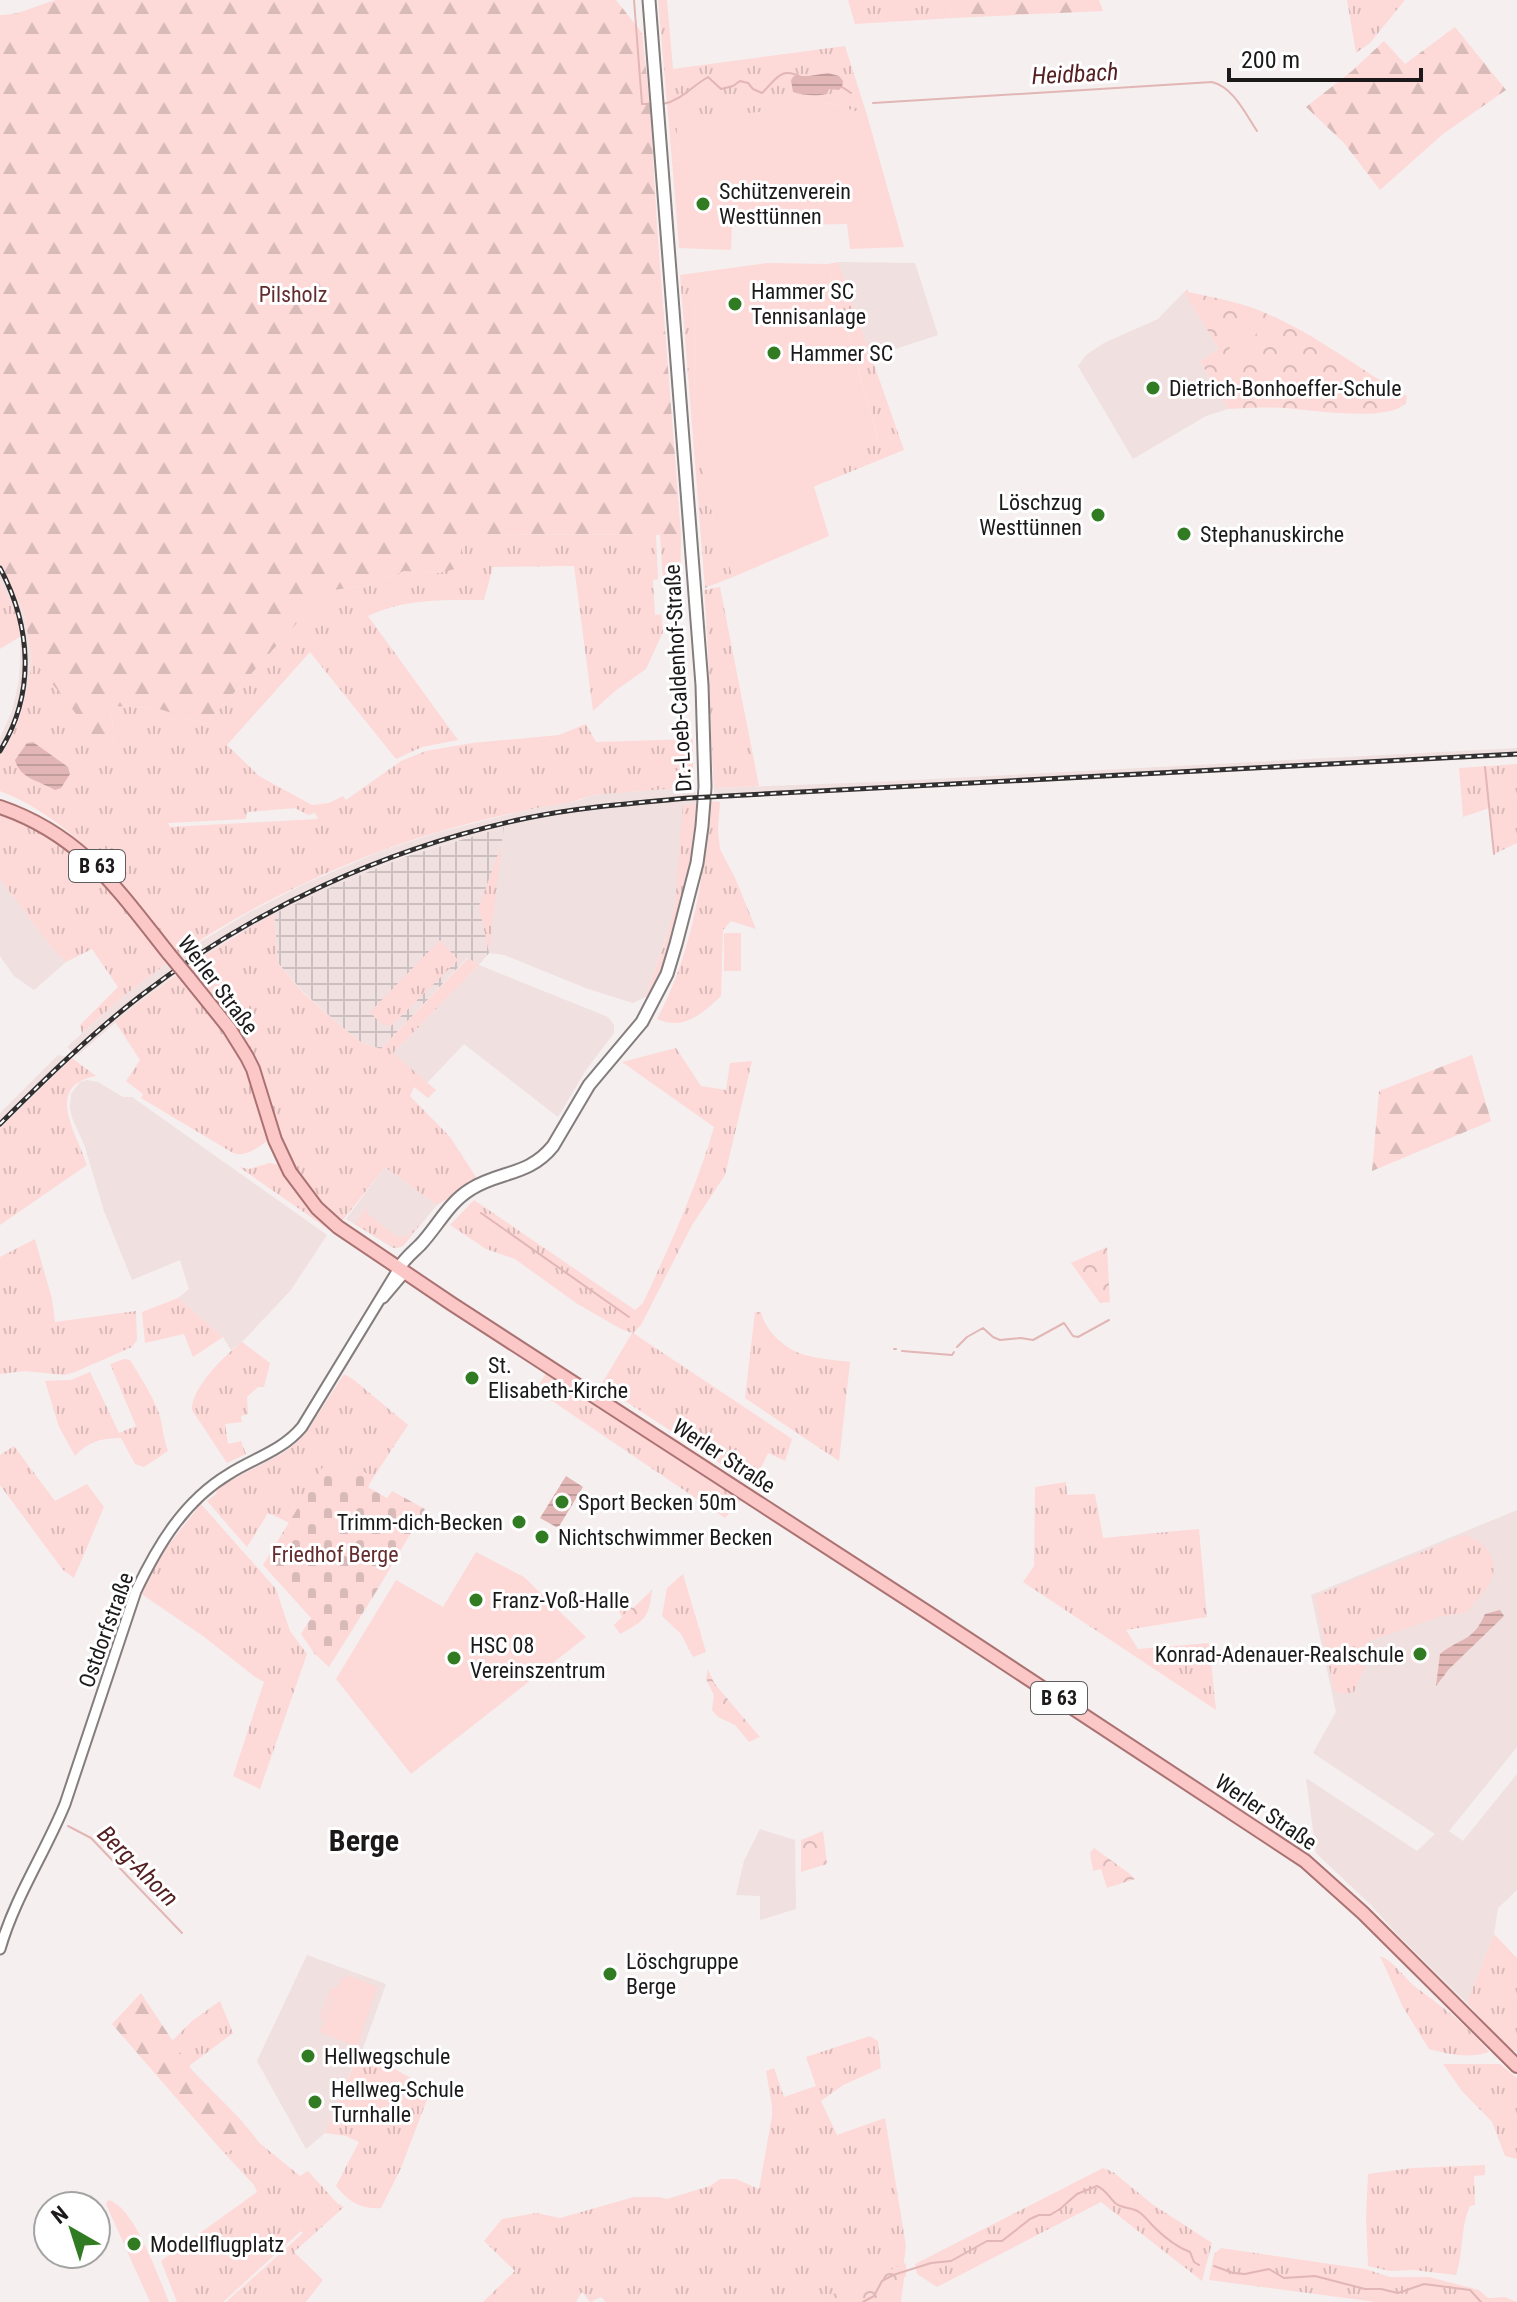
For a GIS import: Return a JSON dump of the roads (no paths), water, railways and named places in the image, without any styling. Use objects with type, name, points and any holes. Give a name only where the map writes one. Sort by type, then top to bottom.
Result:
[{"type":"main road","name":"Dr.-Loeb-Caldenhof-Straße","points":[[402,1270],[409,1253],[467,1191],[525,1169],[553,1146],[589,1085],[634,1033],[653,1005],[667,974],[697,863],[705,787],[702,685],[649,0]]},
{"type":"main road","name":"Werler Straße","points":[[0,807],[42,825],[81,852],[115,885],[229,1028],[253,1069],[275,1140],[285,1161],[317,1208],[338,1227],[1305,1861],[1363,1913],[1517,2066]]},
{"type":"street","name":"Ostdorfstraße","points":[[0,1949],[15,1906],[61,1814],[136,1591],[163,1541],[185,1511],[208,1488],[230,1473],[280,1448],[297,1433],[402,1270]]},
{"type":"waterway","name":"Heidbach","points":[[634,0],[642,104],[653,104]]},
{"type":"waterway","name":"Heidbach","points":[[663,104],[681,96],[708,77],[721,89],[740,81],[762,93],[783,74],[801,77]]},
{"type":"waterway","name":"Heidbach","points":[[873,103],[1212,82],[1232,95],[1257,131]]},
{"type":"waterway","name":"Heidbach","points":[[842,87],[851,93]]},
{"type":"waterway","points":[[1485,767],[1494,854]]},
{"type":"waterway","points":[[481,1213],[629,1317]]},
{"type":"waterway","points":[[957,1347],[983,1328],[1000,1340],[1033,1340],[1064,1323],[1073,1336],[1078,1337],[1109,1320]]},
{"type":"waterway","points":[[902,1351],[952,1355],[954,1352]]},
{"type":"waterway","name":"Berg-Ahorn","points":[[68,1826],[91,1838],[182,1933]]},
{"type":"waterway","points":[[863,2302],[874,2296],[882,2281],[893,2275],[931,2263],[951,2261],[987,2241],[1002,2241],[1030,2219],[1050,2215],[1077,2194],[1097,2186],[1118,2205],[1136,2210],[1165,2237],[1190,2252],[1194,2262],[1199,2265]]},
{"type":"waterway","points":[[1214,2266],[1245,2274],[1269,2269],[1284,2278],[1315,2276],[1365,2289],[1398,2293],[1424,2284],[1470,2290],[1481,2302]]},
{"type":"railway","points":[[0,568],[18,613],[25,660],[20,706],[0,751]]},
{"type":"railway","points":[[0,1124],[120,1012],[228,936],[323,886],[372,865],[423,846],[527,818],[689,798],[1517,754]]},
{"type":"place","name":"Schützenverein Westtünnen","points":[[703,204]]},
{"type":"place","name":"Hammer SC Tennisanlage","points":[[735,304]]},
{"type":"place","name":"Hammer SC","points":[[774,353]]},
{"type":"place","name":"Dietrich-Bonhoeffer-Schule","points":[[1153,388]]},
{"type":"place","name":"Löschzug Westtünnen","points":[[1098,515]]},
{"type":"place","name":"Stephanuskirche","points":[[1184,534]]},
{"type":"place","name":"St. Elisabeth-Kirche","points":[[472,1378]]},
{"type":"place","name":"Sport Becken 50m","points":[[562,1502]]},
{"type":"place","name":"Trimm-dich-Becken","points":[[519,1522]]},
{"type":"place","name":"Nichtschwimmer Becken","points":[[542,1537]]},
{"type":"place","name":"Franz-Voß-Halle","points":[[476,1600]]},
{"type":"place","name":"Konrad-Adenauer-Realschule","points":[[1420,1654]]},
{"type":"place","name":"HSC 08 Vereinszentrum","points":[[454,1658]]},
{"type":"place","name":"Löschgruppe Berge","points":[[610,1974]]},
{"type":"place","name":"Hellwegschule","points":[[308,2056]]},
{"type":"place","name":"Hellweg-Schule Turnhalle","points":[[315,2102]]},
{"type":"place","name":"Modellflugplatz","points":[[134,2244]]},
{"type":"district","name":"Berge","points":[[364,1840]]},
{"type":"park label","name":"Pilsholz","points":[[293,294]]},
{"type":"park label","name":"Friedhof Berge","points":[[335,1554]]}]
